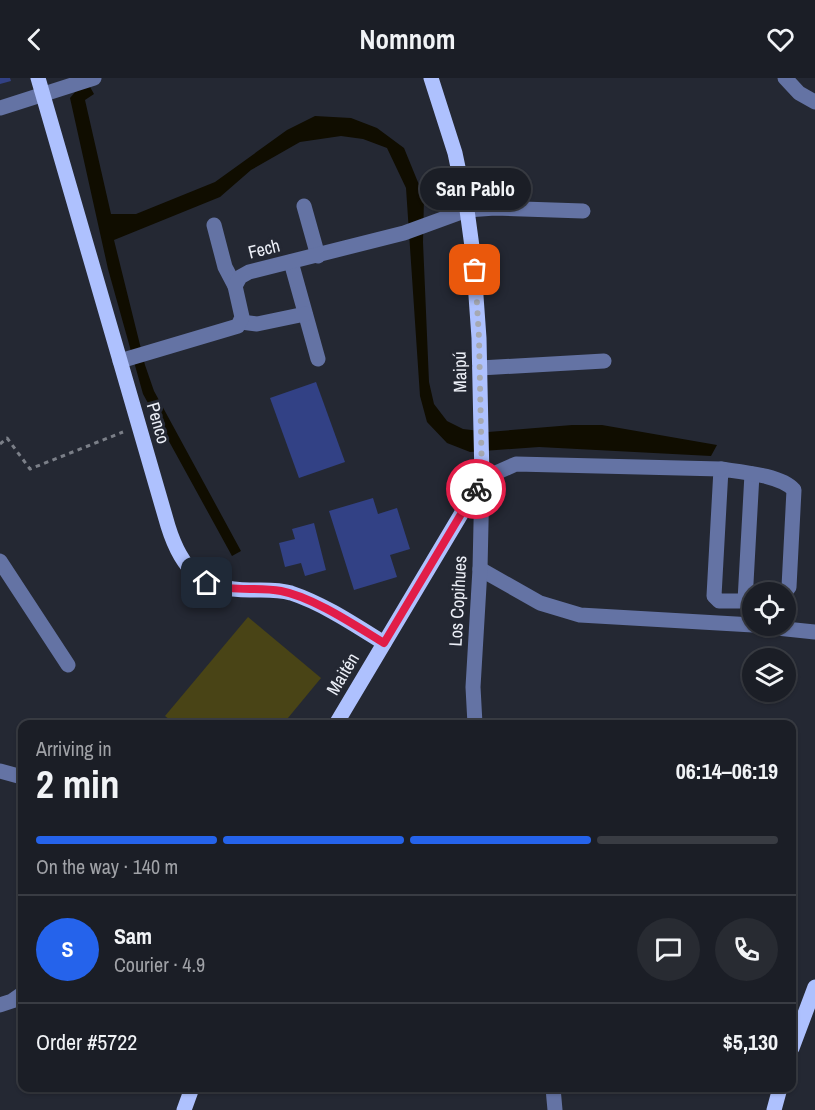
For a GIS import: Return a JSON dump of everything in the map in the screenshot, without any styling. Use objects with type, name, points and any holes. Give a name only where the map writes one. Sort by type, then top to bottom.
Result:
[{"type":"main road","name":"Penco","points":[[38,78],[124,360],[139,425],[172,539],[182,559],[194,574],[207,583],[224,588],[279,590],[291,593],[384,643]]},
{"type":"main road","name":"Maipú","points":[[431,78],[454,153],[467,210],[476,286],[482,478]]},
{"type":"main road","points":[[384,643],[482,478]]},
{"type":"main road","name":"Maitén","points":[[338,720],[384,643]]},
{"type":"main road","points":[[796,1037],[815,987]]},
{"type":"main road","points":[[184,1110],[191,1092]]},
{"type":"main road","points":[[774,1110],[779,1092]]},
{"type":"street","points":[[785,78],[799,93],[815,102]]},
{"type":"street","points":[[0,108],[92,79]]},
{"type":"street","points":[[304,206],[318,256]]},
{"type":"street","name":"Fech","points":[[235,286],[237,280],[244,274],[429,226],[467,210],[495,208],[583,211]]},
{"type":"street","points":[[124,360],[234,329],[241,322],[242,317],[235,286],[225,267],[214,225]]},
{"type":"street","points":[[291,262],[318,358]]},
{"type":"street","points":[[241,322],[257,324],[305,314]]},
{"type":"street","points":[[480,368],[604,360]]},
{"type":"street","points":[[482,478],[516,464],[721,469],[789,483],[794,490],[789,582]]},
{"type":"street","points":[[721,469],[714,596],[719,601],[742,601]]},
{"type":"street","points":[[749,582],[752,474]]},
{"type":"street","name":"Los Copihues","points":[[475,720],[472,687],[480,569],[482,478]]},
{"type":"street","points":[[0,561],[68,665]]},
{"type":"street","points":[[480,569],[540,603],[580,615],[742,624]]},
{"type":"street","points":[[796,630],[815,632]]},
{"type":"street","points":[[0,771],[18,776]]},
{"type":"street","points":[[0,1005],[18,996]]},
{"type":"street","points":[[553,1092],[555,1110]]},
{"type":"path","points":[[0,444],[7,438],[30,469],[139,425]]},
{"type":"shaded area","points":[[89,85],[94,94],[85,100],[111,214],[136,214],[215,182],[287,130],[315,116],[351,118],[377,128],[404,148],[424,197],[423,242],[429,382],[434,404],[447,421],[463,429],[488,432],[572,425],[602,425],[717,445],[711,456],[539,447],[470,452],[447,443],[427,422],[420,396],[406,188],[387,148],[363,139],[341,136],[300,142],[251,170],[220,197],[114,240],[145,365],[154,391],[241,551],[232,556],[143,394],[108,269],[70,98],[75,92]]},
{"type":"shaded area","points":[[248,617],[321,678],[286,720],[170,720],[165,716]]},
{"type":"building","points":[[0,78],[10,78],[11,81],[0,84]]},
{"type":"building","points":[[316,382],[345,462],[299,478],[270,398]]},
{"type":"building","points":[[373,498],[378,514],[397,508],[410,549],[390,555],[397,577],[354,590],[329,511]]},
{"type":"building","points":[[314,523],[326,570],[305,576],[301,563],[285,567],[279,543],[295,539],[292,529]]},
{"type":"way so far","points":[[475,270],[482,478],[476,489]]},
{"type":"place","name":"San Pablo","points":[[475,270]]},
{"type":"route","points":[[207,583],[236,590],[279,590],[291,593],[384,643],[476,489]]}]
